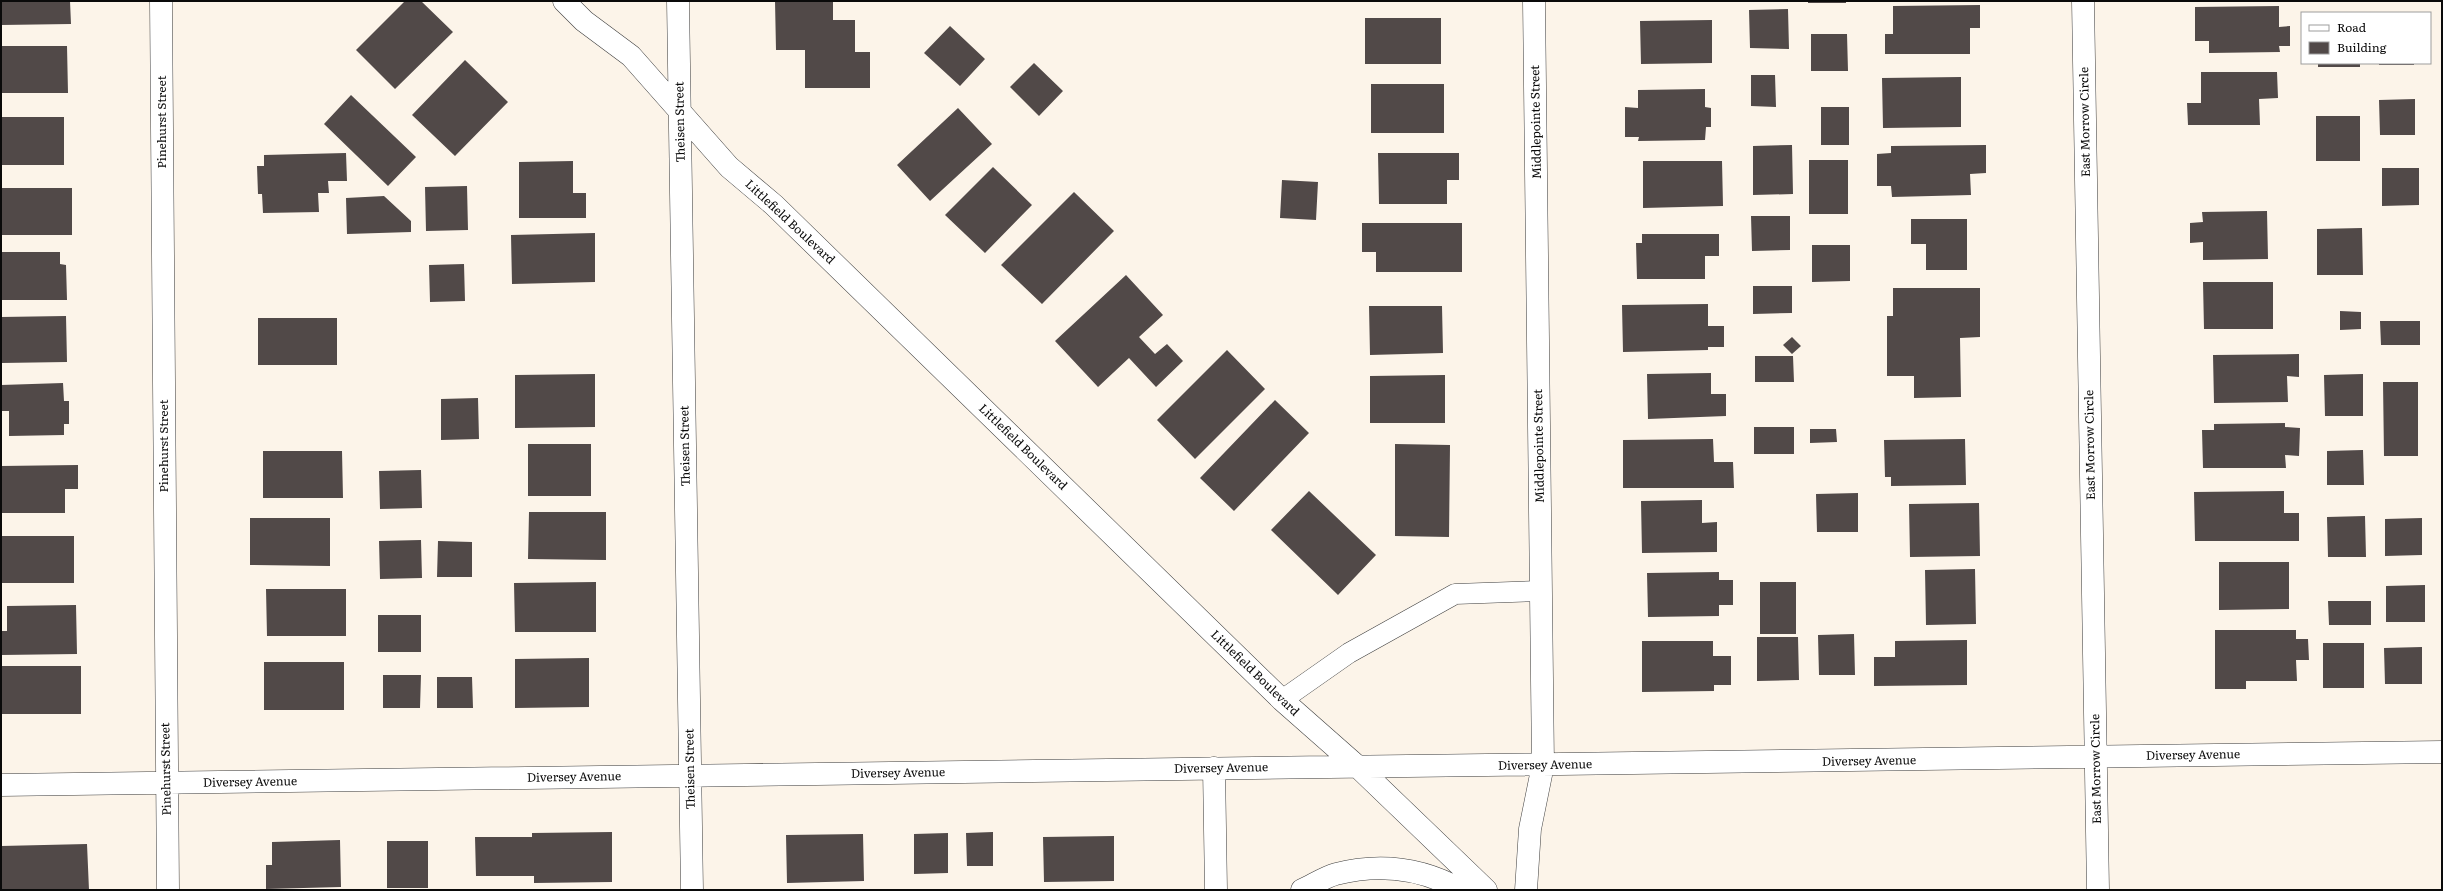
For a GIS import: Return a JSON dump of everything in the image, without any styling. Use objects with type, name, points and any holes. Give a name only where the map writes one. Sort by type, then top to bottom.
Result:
[{"type":"street","name":"Pinehurst Street","points":[[161,1],[168,890]]},
{"type":"street","name":"Littlefield Boulevard","points":[[564,1],[584,20],[631,56],[680,114],[729,167],[774,205],[1282,700],[1358,767],[1486,890]]},
{"type":"street","name":"Theisen Street","points":[[678,1],[692,890]]},
{"type":"street","name":"Middlepointe Street","points":[[1526,890],[1530,829],[1543,765],[1534,1]]},
{"type":"street","name":"East Morrow Circle","points":[[2082,1],[2098,890]]},
{"type":"street","name":"Diversey Avenue","points":[[1,785],[2442,752]]},
{"type":"street","points":[[1214,768],[1216,890]]},
{"type":"street","points":[[1302,890],[1335,874],[1378,867],[1421,872],[1462,890]]},
{"type":"lane","points":[[1282,700],[1349,653],[1455,594],[1541,591]]},
{"type":"building","points":[[1,1],[70,1],[71,24],[1,25]]},
{"type":"building","points":[[405,1],[421,1],[453,32],[395,89],[356,50]]},
{"type":"building","points":[[775,1],[833,1],[833,20],[855,20],[855,52],[870,52],[870,88],[805,88],[805,50],[776,50]]},
{"type":"building","points":[[1808,1],[1846,1],[1846,3],[1808,3]]},
{"type":"building","points":[[1980,5],[1980,28],[1970,28],[1970,54],[1885,54],[1885,34],[1893,34],[1893,6]]},
{"type":"building","points":[[2279,6],[2279,27],[2290,26],[2290,46],[2279,46],[2280,52],[2209,53],[2209,41],[2195,41],[2195,7]]},
{"type":"building","points":[[1788,9],[1789,49],[1750,48],[1749,10]]},
{"type":"building","points":[[1365,18],[1441,18],[1441,64],[1365,64]]},
{"type":"building","points":[[1712,20],[1712,63],[1641,64],[1640,21]]},
{"type":"building","points":[[950,26],[985,59],[960,86],[924,53]]},
{"type":"building","points":[[1811,34],[1847,34],[1848,71],[1811,71]]},
{"type":"building","points":[[1,46],[67,46],[68,93],[1,93]]},
{"type":"building","points":[[465,60],[508,102],[455,156],[412,115]]},
{"type":"building","points":[[1034,63],[1063,91],[1039,116],[1010,87]]},
{"type":"building","points":[[2318,64],[2360,64],[2360,67],[2318,67]]},
{"type":"building","points":[[2379,64],[2414,64],[2414,65]]},
{"type":"building","points":[[2201,72],[2277,72],[2278,98],[2259,99],[2260,125],[2188,125],[2187,103],[2201,103]]},
{"type":"building","points":[[1751,75],[1775,75],[1776,107],[1751,106]]},
{"type":"building","points":[[1961,77],[1961,127],[1883,128],[1882,78]]},
{"type":"building","points":[[1371,84],[1444,84],[1444,133],[1371,133]]},
{"type":"building","points":[[1705,89],[1705,107],[1711,108],[1711,127],[1706,127],[1705,140],[1638,141],[1639,137],[1625,137],[1625,107],[1638,108],[1638,90]]},
{"type":"building","points":[[351,95],[416,157],[388,186],[324,124]]},
{"type":"building","points":[[2415,99],[2415,135],[2380,135],[2379,100]]},
{"type":"building","points":[[1821,107],[1849,107],[1849,145],[1821,145]]},
{"type":"building","points":[[958,108],[992,144],[930,201],[897,165]]},
{"type":"building","points":[[2316,116],[2360,116],[2360,161],[2316,161]]},
{"type":"building","points":[[1,117],[64,117],[64,165],[1,165]]},
{"type":"building","points":[[1792,145],[1793,194],[1753,195],[1753,146]]},
{"type":"building","points":[[1986,145],[1986,173],[1970,174],[1971,195],[1892,197],[1891,186],[1877,186],[1877,154],[1891,153],[1891,146]]},
{"type":"building","points":[[346,153],[347,181],[328,181],[329,193],[318,193],[319,212],[263,213],[262,194],[258,194],[257,166],[264,166],[264,155]]},
{"type":"building","points":[[1378,153],[1459,153],[1459,180],[1447,180],[1447,204],[1379,204]]},
{"type":"building","points":[[1809,160],[1848,160],[1848,214],[1809,214]]},
{"type":"building","points":[[573,161],[573,193],[586,193],[586,218],[519,218],[519,162]]},
{"type":"building","points":[[1643,161],[1722,161],[1723,206],[1643,208]]},
{"type":"building","points":[[993,167],[1032,205],[985,253],[945,215]]},
{"type":"building","points":[[2382,168],[2419,168],[2419,205],[2382,206]]},
{"type":"building","points":[[1282,180],[1318,182],[1316,220],[1280,218]]},
{"type":"building","points":[[467,186],[468,230],[426,231],[425,187]]},
{"type":"building","points":[[1,188],[72,188],[72,235],[1,235]]},
{"type":"building","points":[[1074,192],[1114,231],[1042,304],[1001,265]]},
{"type":"building","points":[[384,196],[411,221],[411,232],[347,234],[346,198]]},
{"type":"building","points":[[2267,211],[2268,259],[2203,260],[2203,242],[2190,243],[2190,223],[2203,222],[2202,212]]},
{"type":"building","points":[[1751,216],[1790,216],[1790,250],[1752,251]]},
{"type":"building","points":[[1911,219],[1967,219],[1967,270],[1926,270],[1926,244],[1911,244]]},
{"type":"building","points":[[1362,223],[1462,223],[1462,272],[1376,272],[1376,252],[1362,252]]},
{"type":"building","points":[[2362,228],[2363,275],[2317,275],[2317,229]]},
{"type":"building","points":[[595,233],[595,282],[512,284],[511,235]]},
{"type":"building","points":[[1642,234],[1719,234],[1719,256],[1705,256],[1705,279],[1637,279],[1636,243],[1642,243]]},
{"type":"building","points":[[1812,245],[1850,245],[1850,281],[1812,282]]},
{"type":"building","points":[[1,252],[60,252],[60,264],[66,265],[67,300],[1,300]]},
{"type":"building","points":[[464,264],[465,301],[430,302],[429,265]]},
{"type":"building","points":[[1126,275],[1163,315],[1139,337],[1155,354],[1167,344],[1183,361],[1156,387],[1129,358],[1098,387],[1055,341]]},
{"type":"building","points":[[2203,282],[2273,282],[2273,329],[2204,329]]},
{"type":"building","points":[[1753,286],[1792,286],[1792,313],[1753,314]]},
{"type":"building","points":[[1893,288],[1980,288],[1980,337],[1960,338],[1961,397],[1914,398],[1914,376],[1887,376],[1887,316],[1893,316]]},
{"type":"building","points":[[1708,304],[1708,326],[1724,326],[1724,347],[1708,347],[1708,350],[1623,352],[1622,305]]},
{"type":"building","points":[[1369,306],[1442,306],[1443,353],[1370,355]]},
{"type":"building","points":[[2340,311],[2361,312],[2361,329],[2340,330]]},
{"type":"building","points":[[66,316],[67,362],[1,363],[1,317]]},
{"type":"building","points":[[258,318],[337,318],[337,365],[258,365]]},
{"type":"building","points":[[2380,321],[2420,321],[2420,345],[2381,345]]},
{"type":"building","points":[[1792,337],[1801,346],[1792,354],[1783,345]]},
{"type":"building","points":[[1227,350],[1265,389],[1195,459],[1157,420]]},
{"type":"building","points":[[2299,354],[2299,377],[2287,376],[2288,402],[2214,403],[2213,355]]},
{"type":"building","points":[[1755,356],[1793,356],[1794,382],[1755,382]]},
{"type":"building","points":[[1711,373],[1711,394],[1726,394],[1726,416],[1648,419],[1647,374]]},
{"type":"building","points":[[595,374],[595,427],[515,428],[515,375]]},
{"type":"building","points":[[2363,374],[2363,416],[2325,416],[2324,375]]},
{"type":"building","points":[[1445,375],[1445,423],[1370,423],[1370,376]]},
{"type":"building","points":[[2383,382],[2418,382],[2418,456],[2384,456]]},
{"type":"building","points":[[63,383],[64,401],[69,401],[69,424],[64,424],[64,435],[9,436],[9,411],[1,411],[1,385]]},
{"type":"building","points":[[478,398],[479,439],[441,440],[441,399]]},
{"type":"building","points":[[1275,400],[1309,433],[1234,511],[1200,478]]},
{"type":"building","points":[[2285,423],[2285,427],[2300,428],[2299,456],[2285,455],[2286,468],[2203,468],[2202,430],[2214,430],[2214,424]]},
{"type":"building","points":[[1754,427],[1794,427],[1794,454],[1754,454]]},
{"type":"building","points":[[1810,429],[1836,429],[1837,442],[1810,443]]},
{"type":"building","points":[[1713,439],[1714,462],[1733,462],[1734,488],[1623,488],[1623,440]]},
{"type":"building","points":[[1965,439],[1966,485],[1891,486],[1891,477],[1885,477],[1884,440]]},
{"type":"building","points":[[528,444],[591,444],[591,496],[528,496]]},
{"type":"building","points":[[1395,444],[1450,445],[1449,537],[1395,536]]},
{"type":"building","points":[[2363,450],[2364,485],[2327,485],[2327,451]]},
{"type":"building","points":[[263,451],[342,451],[343,498],[263,498]]},
{"type":"building","points":[[78,465],[78,489],[65,489],[65,513],[1,513],[1,466]]},
{"type":"building","points":[[421,470],[422,508],[380,509],[379,471]]},
{"type":"building","points":[[1309,491],[1376,555],[1338,595],[1271,530]]},
{"type":"building","points":[[2284,491],[2284,513],[2299,513],[2299,541],[2195,541],[2194,492]]},
{"type":"building","points":[[1858,493],[1858,532],[1817,532],[1816,494]]},
{"type":"building","points":[[1702,500],[1702,523],[1717,522],[1717,552],[1642,553],[1641,501]]},
{"type":"building","points":[[1979,503],[1980,556],[1910,557],[1909,504]]},
{"type":"building","points":[[529,512],[606,512],[606,560],[528,559]]},
{"type":"building","points":[[2365,516],[2366,557],[2328,557],[2327,517]]},
{"type":"building","points":[[250,518],[330,518],[330,566],[250,565]]},
{"type":"building","points":[[2422,518],[2422,555],[2385,556],[2385,519]]},
{"type":"building","points":[[1,536],[74,536],[74,583],[1,583]]},
{"type":"building","points":[[421,540],[422,578],[380,579],[379,541]]},
{"type":"building","points":[[438,541],[472,542],[472,577],[437,577]]},
{"type":"building","points":[[2219,562],[2289,562],[2289,609],[2219,610]]},
{"type":"building","points":[[1975,569],[1976,624],[1926,625],[1925,570]]},
{"type":"building","points":[[1719,572],[1719,580],[1733,580],[1733,605],[1719,605],[1719,616],[1648,617],[1647,573]]},
{"type":"building","points":[[596,582],[596,632],[515,632],[514,583]]},
{"type":"building","points":[[1760,582],[1796,582],[1796,634],[1760,634]]},
{"type":"building","points":[[2425,585],[2425,622],[2386,622],[2386,586]]},
{"type":"building","points":[[266,589],[346,589],[346,636],[267,636]]},
{"type":"building","points":[[2328,601],[2371,601],[2371,625],[2329,625]]},
{"type":"building","points":[[76,605],[77,654],[1,655],[1,631],[7,631],[7,606]]},
{"type":"building","points":[[378,615],[421,615],[421,652],[378,652]]},
{"type":"building","points":[[2215,630],[2296,630],[2296,639],[2308,639],[2309,660],[2296,660],[2297,681],[2246,681],[2246,689],[2215,689]]},
{"type":"building","points":[[1854,634],[1855,675],[1819,675],[1818,635]]},
{"type":"building","points":[[1757,637],[1798,637],[1799,680],[1757,681]]},
{"type":"building","points":[[1967,640],[1967,685],[1874,686],[1874,657],[1895,657],[1895,641]]},
{"type":"building","points":[[1642,641],[1713,641],[1713,656],[1731,656],[1731,685],[1714,685],[1714,691],[1642,692]]},
{"type":"building","points":[[2323,643],[2364,643],[2364,688],[2323,688]]},
{"type":"building","points":[[2422,647],[2422,684],[2385,684],[2384,648]]},
{"type":"building","points":[[589,658],[589,707],[515,708],[515,659]]},
{"type":"building","points":[[264,662],[344,662],[344,710],[264,710]]},
{"type":"building","points":[[1,666],[81,666],[81,714],[1,714]]},
{"type":"building","points":[[383,675],[421,675],[420,708],[383,708]]},
{"type":"building","points":[[437,677],[472,677],[473,708],[437,708]]},
{"type":"building","points":[[612,832],[612,882],[534,883],[534,876],[476,876],[475,837],[532,837],[532,833]]},
{"type":"building","points":[[993,832],[993,866],[967,866],[966,833]]},
{"type":"building","points":[[948,833],[948,873],[914,874],[914,834]]},
{"type":"building","points":[[863,834],[864,881],[787,883],[786,835]]},
{"type":"building","points":[[1114,836],[1114,881],[1044,882],[1043,837]]},
{"type":"building","points":[[340,840],[341,887],[266,889],[266,865],[272,865],[272,842]]},
{"type":"building","points":[[387,841],[428,841],[428,888],[387,888]]},
{"type":"building","points":[[87,844],[89,890],[1,890],[1,846]]}]
